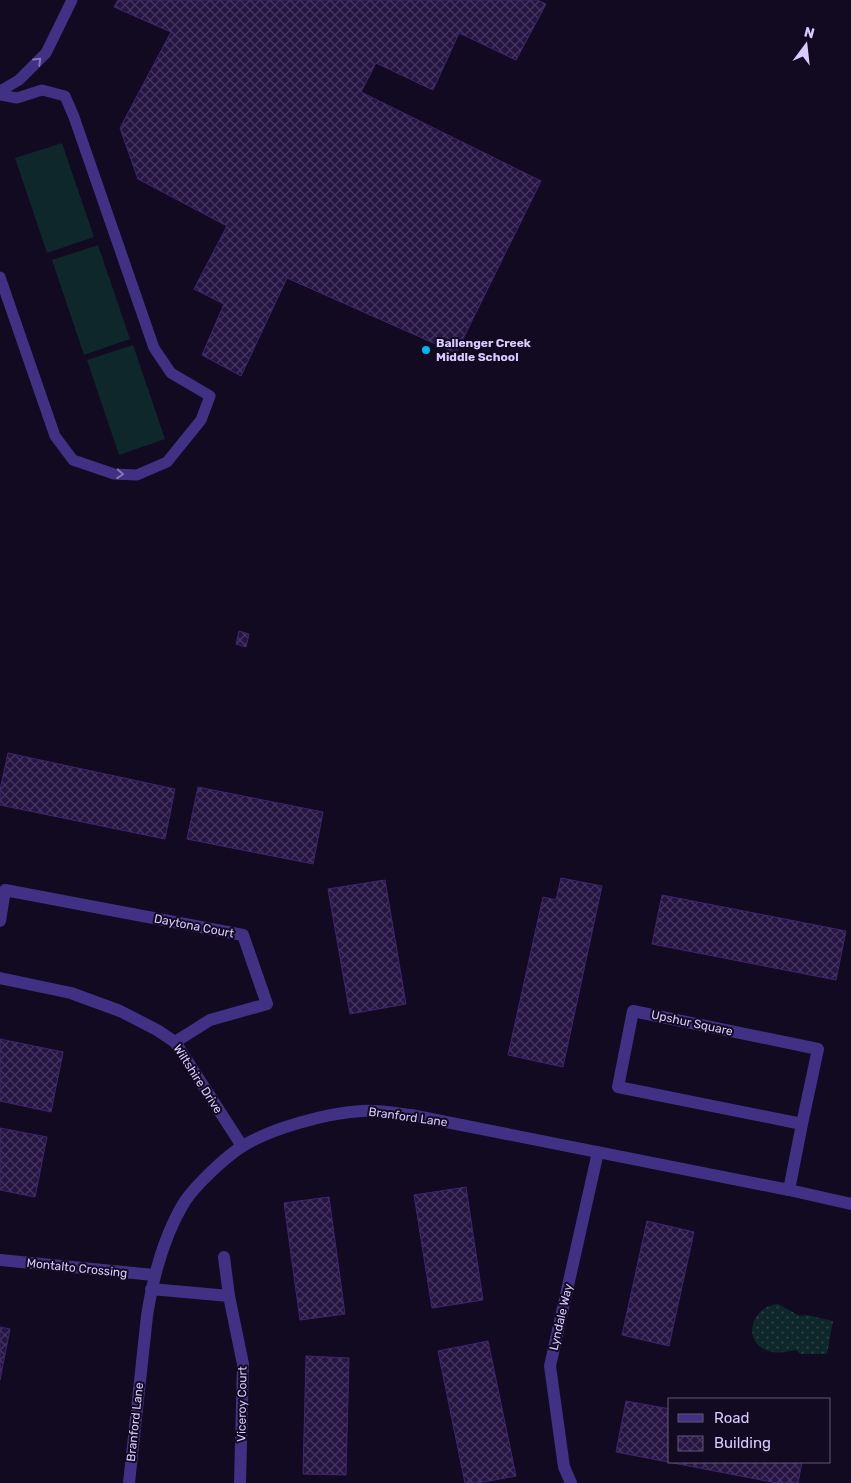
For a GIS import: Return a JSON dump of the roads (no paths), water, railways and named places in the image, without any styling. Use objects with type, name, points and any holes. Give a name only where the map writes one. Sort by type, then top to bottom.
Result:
[{"type":"street","name":"Daytona Court","points":[[0,921],[6,890],[243,935],[268,1004],[210,1020],[175,1042]]},
{"type":"street","name":"Wiltshire Drive","points":[[0,978],[71,993],[120,1011],[157,1030],[175,1042],[242,1146]]},
{"type":"street","name":"Upshur Square","points":[[789,1190],[818,1049],[634,1011],[618,1087],[802,1124]]},
{"type":"street","name":"Branford Lane","points":[[129,1483],[151,1289],[154,1275],[172,1229],[186,1201],[218,1166],[242,1146],[279,1130],[324,1118],[362,1111],[411,1115],[851,1204]]},
{"type":"street","name":"Lyndale Way","points":[[570,1483],[564,1467],[550,1366],[598,1152]]},
{"type":"street","name":"Viceroy Court","points":[[224,1257],[229,1296],[243,1364],[240,1483]]},
{"type":"street","name":"Montalto Crossing","points":[[0,1260],[154,1275]]},
{"type":"street","points":[[151,1289],[229,1296]]},
{"type":"lane","points":[[0,93],[19,80],[46,53],[72,0]]},
{"type":"lane","points":[[0,93],[17,98],[42,90],[65,96],[154,348],[171,373],[210,396],[201,420],[166,462],[137,474],[114,474],[73,460],[55,436],[0,277]]},
{"type":"place","name":"Ballenger Creek Middle School","points":[[426,350]]}]
